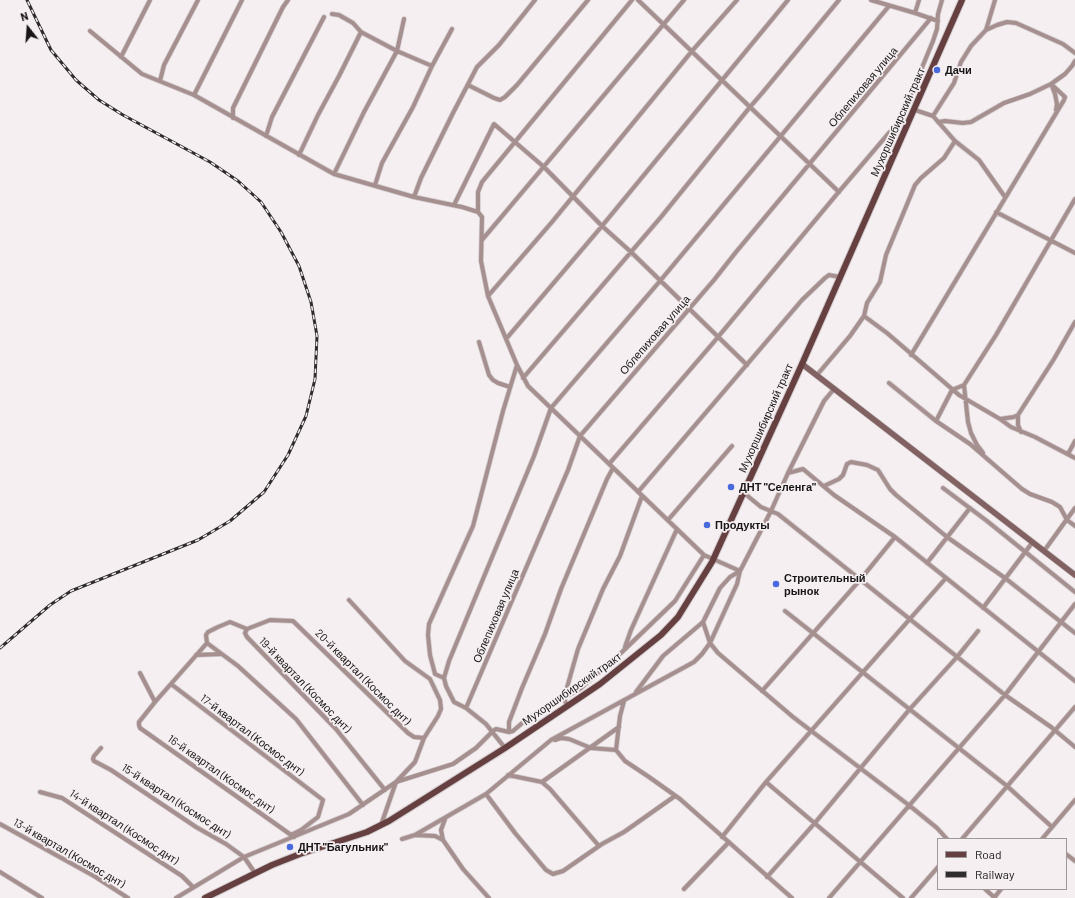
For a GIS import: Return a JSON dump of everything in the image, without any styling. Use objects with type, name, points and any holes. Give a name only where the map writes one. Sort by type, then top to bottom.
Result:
[{"type":"main road","name":"Мухоршибирский тракт","points":[[205,898],[285,860],[367,832],[381,825],[505,748],[600,684],[661,635],[678,617],[714,559],[802,364],[962,0]]},
{"type":"street","points":[[121,57],[150,0]]},
{"type":"street","points":[[160,81],[164,65],[198,0]]},
{"type":"street","points":[[194,96],[242,0]]},
{"type":"street","points":[[233,118],[233,108],[236,101],[283,7],[288,0]]},
{"type":"street","points":[[414,197],[420,178],[478,67],[499,45],[534,0]]},
{"type":"street","points":[[468,85],[500,100],[505,97],[517,85],[588,0]]},
{"type":"street","points":[[478,212],[478,192],[482,182],[632,0]]},
{"type":"street","points":[[638,0],[839,192]]},
{"type":"street","points":[[482,240],[684,0]]},
{"type":"street","points":[[488,296],[552,222],[572,195],[692,51],[737,0]]},
{"type":"street","points":[[506,339],[602,226],[788,0]]},
{"type":"street","points":[[523,378],[661,217],[750,106],[839,0]]},
{"type":"street","points":[[870,0],[915,12],[938,21]]},
{"type":"street","points":[[915,12],[919,0]]},
{"type":"street","points":[[609,464],[718,338],[839,192],[897,125],[933,41],[937,29],[938,14],[942,0]]},
{"type":"street","points":[[986,30],[995,0]]},
{"type":"street","points":[[505,748],[486,724],[466,708],[454,702],[446,686],[444,678],[455,647],[534,456],[551,408],[660,281],[889,6]]},
{"type":"street","points":[[332,14],[339,15],[353,23],[361,32],[396,51],[432,66]]},
{"type":"street","points":[[266,136],[272,117],[324,18]]},
{"type":"street","name":"Облепиховая улица","points":[[466,708],[556,498],[580,436],[689,309],[931,18]]},
{"type":"street","points":[[334,174],[396,51],[404,19]]},
{"type":"street","points":[[932,116],[954,83],[961,62],[971,46],[986,30],[997,25],[1007,22],[1016,23],[1063,44],[1075,53]]},
{"type":"street","points":[[375,186],[382,163],[413,107],[432,66],[452,29]]},
{"type":"street","points":[[90,31],[142,74],[194,96],[334,174],[414,197],[454,205],[478,212],[482,217],[481,261],[488,296],[517,365],[528,386],[704,555],[740,571]]},
{"type":"street","points":[[299,155],[361,32]]},
{"type":"street","points":[[938,122],[971,122],[1004,103],[1030,94],[1051,84],[1065,74],[1075,61]]},
{"type":"street","points":[[911,355],[1065,97],[1051,84]]},
{"type":"street","points":[[1051,84],[1057,104],[1056,113]]},
{"type":"street","points":[[909,98],[915,108],[932,116],[954,141],[979,160],[1006,197]]},
{"type":"street","points":[[454,205],[494,124],[544,167],[602,226],[631,252],[747,366]]},
{"type":"street","points":[[817,375],[850,336],[864,316],[867,303],[880,282],[886,254],[915,185],[944,158],[954,141]]},
{"type":"street","points":[[936,421],[952,390],[964,385],[996,335],[1075,199]]},
{"type":"street","points":[[996,212],[1075,253]]},
{"type":"street","points":[[638,492],[802,300],[829,275],[840,277]]},
{"type":"street","points":[[864,316],[887,333],[952,390],[1011,428],[1035,437],[1075,458]]},
{"type":"street","points":[[1021,432],[1018,425],[1018,415],[1054,359],[1075,322]]},
{"type":"street","points":[[479,342],[489,375],[498,383],[510,387]]},
{"type":"street","points":[[802,364],[1075,575]]},
{"type":"street","points":[[444,678],[436,674],[429,646],[429,624],[473,526],[503,411],[517,365]]},
{"type":"street","points":[[889,383],[936,421],[970,444],[1022,489],[1060,507],[1067,520],[1075,526]]},
{"type":"street","points":[[964,385],[968,422],[971,433],[977,445],[988,460]]},
{"type":"street","points":[[402,839],[415,835],[445,819],[486,794],[550,740],[694,662],[710,644],[737,584],[740,571],[771,511],[824,401],[834,389]]},
{"type":"street","points":[[1000,420],[1018,415]]},
{"type":"street","points":[[1068,454],[1075,441]]},
{"type":"street","points":[[668,520],[732,446]]},
{"type":"street","points":[[824,486],[839,479],[843,475],[847,464],[857,462],[878,470],[896,494],[947,537],[1005,578],[1075,633]]},
{"type":"street","points":[[510,732],[509,722],[522,688],[545,634],[561,589],[607,478],[613,468]]},
{"type":"street","points":[[788,473],[803,469],[862,515],[895,537],[1075,681]]},
{"type":"street","points":[[943,488],[1025,551],[1075,592]]},
{"type":"street","points":[[744,493],[761,506],[778,514],[1005,695],[1055,730],[1075,747]]},
{"type":"street","points":[[567,706],[564,698],[578,649],[603,589],[620,556],[642,496]]},
{"type":"street","points":[[928,563],[970,508]]},
{"type":"street","points":[[1044,551],[1075,508]]},
{"type":"street","points":[[625,648],[631,630],[677,529]]},
{"type":"street","points":[[762,691],[860,580],[895,537]]},
{"type":"street","points":[[983,608],[1032,543]]},
{"type":"street","points":[[396,782],[453,764],[476,748],[496,729],[510,732],[516,729],[528,718],[581,688],[674,601],[704,555]]},
{"type":"street","points":[[634,694],[663,656],[703,622],[720,588],[730,577],[740,571]]},
{"type":"street","points":[[722,837],[766,782],[946,578]]},
{"type":"street","points":[[176,898],[244,857],[292,836],[339,819],[363,805],[396,782],[415,762],[424,738],[441,709],[440,700],[430,679],[405,662],[349,600]]},
{"type":"street","points":[[829,898],[1005,695],[1075,604]]},
{"type":"street","points":[[785,611],[1007,786],[1052,827]]},
{"type":"street","name":"19-й квартал (Космос днт)","points":[[293,621],[270,620],[247,629],[245,633],[247,637],[336,729],[385,790]]},
{"type":"street","name":"20-й квартал (Космос днт)","points":[[293,621],[408,733],[414,737],[424,738]]},
{"type":"street","points":[[247,629],[230,622],[218,626],[208,632],[206,636],[207,643],[238,666],[296,719],[363,805]]},
{"type":"street","points":[[703,622],[710,644],[718,653],[811,731],[938,828],[947,838]]},
{"type":"street","points":[[767,877],[978,631]]},
{"type":"street","points":[[140,673],[155,702],[207,643]]},
{"type":"street","points":[[196,654],[221,654]]},
{"type":"street","points":[[430,679],[436,674]]},
{"type":"street","name":"17-й квартал (Космос днт)","points":[[171,684],[323,800],[318,817],[292,836]]},
{"type":"street","points":[[624,701],[616,750],[625,762],[675,796],[792,898]]},
{"type":"street","name":"16-й квартал (Космос днт)","points":[[155,702],[139,722],[140,728],[292,836]]},
{"type":"street","points":[[963,838],[1075,708]]},
{"type":"street","points":[[542,782],[619,727]]},
{"type":"street","points":[[550,740],[561,738],[569,739],[591,748],[616,750]]},
{"type":"street","name":"15-й квартал (Космос днт)","points":[[101,748],[94,756],[94,761],[111,770],[196,827],[226,844],[244,857],[255,873]]},
{"type":"street","points":[[508,775],[542,782],[550,789],[599,846]]},
{"type":"street","points":[[381,825],[396,782]]},
{"type":"street","points":[[766,782],[903,898]]},
{"type":"street","name":"14-й квартал (Космос днт)","points":[[40,792],[62,798],[182,876],[193,887]]},
{"type":"street","points":[[486,794],[515,833],[546,870],[553,874],[563,871],[599,846],[624,832],[675,796]]},
{"type":"street","points":[[1044,838],[1075,800]]},
{"type":"street","points":[[445,819],[441,830],[443,840],[463,869],[489,898]]},
{"type":"street","name":"13-й квартал (Космос днт)","points":[[0,824],[94,876],[128,898]]},
{"type":"street","points":[[415,835],[435,836],[443,840]]},
{"type":"street","points":[[684,889],[729,842]]},
{"type":"street","points":[[1067,855],[1075,861]]},
{"type":"street","points":[[911,898],[937,867]]},
{"type":"street","points":[[0,872],[42,898]]},
{"type":"street","points":[[986,890],[994,898],[1000,890]]},
{"type":"railway","points":[[0,648],[50,605],[71,591],[198,540],[230,521],[264,492],[288,455],[306,416],[315,379],[317,336],[311,302],[299,266],[281,232],[261,202],[238,181],[210,162],[123,115],[99,100],[76,80],[51,50],[27,0]]},
{"type":"place","name":"Дачи","points":[[937,70]]},
{"type":"place","name":"ДНТ \"Селенга\"","points":[[731,487]]},
{"type":"place","name":"Продукты","points":[[707,525]]},
{"type":"place","name":"Строительный рынок","points":[[776,584]]},
{"type":"place","name":"ДНТ \"Багульник\"","points":[[290,847]]}]
